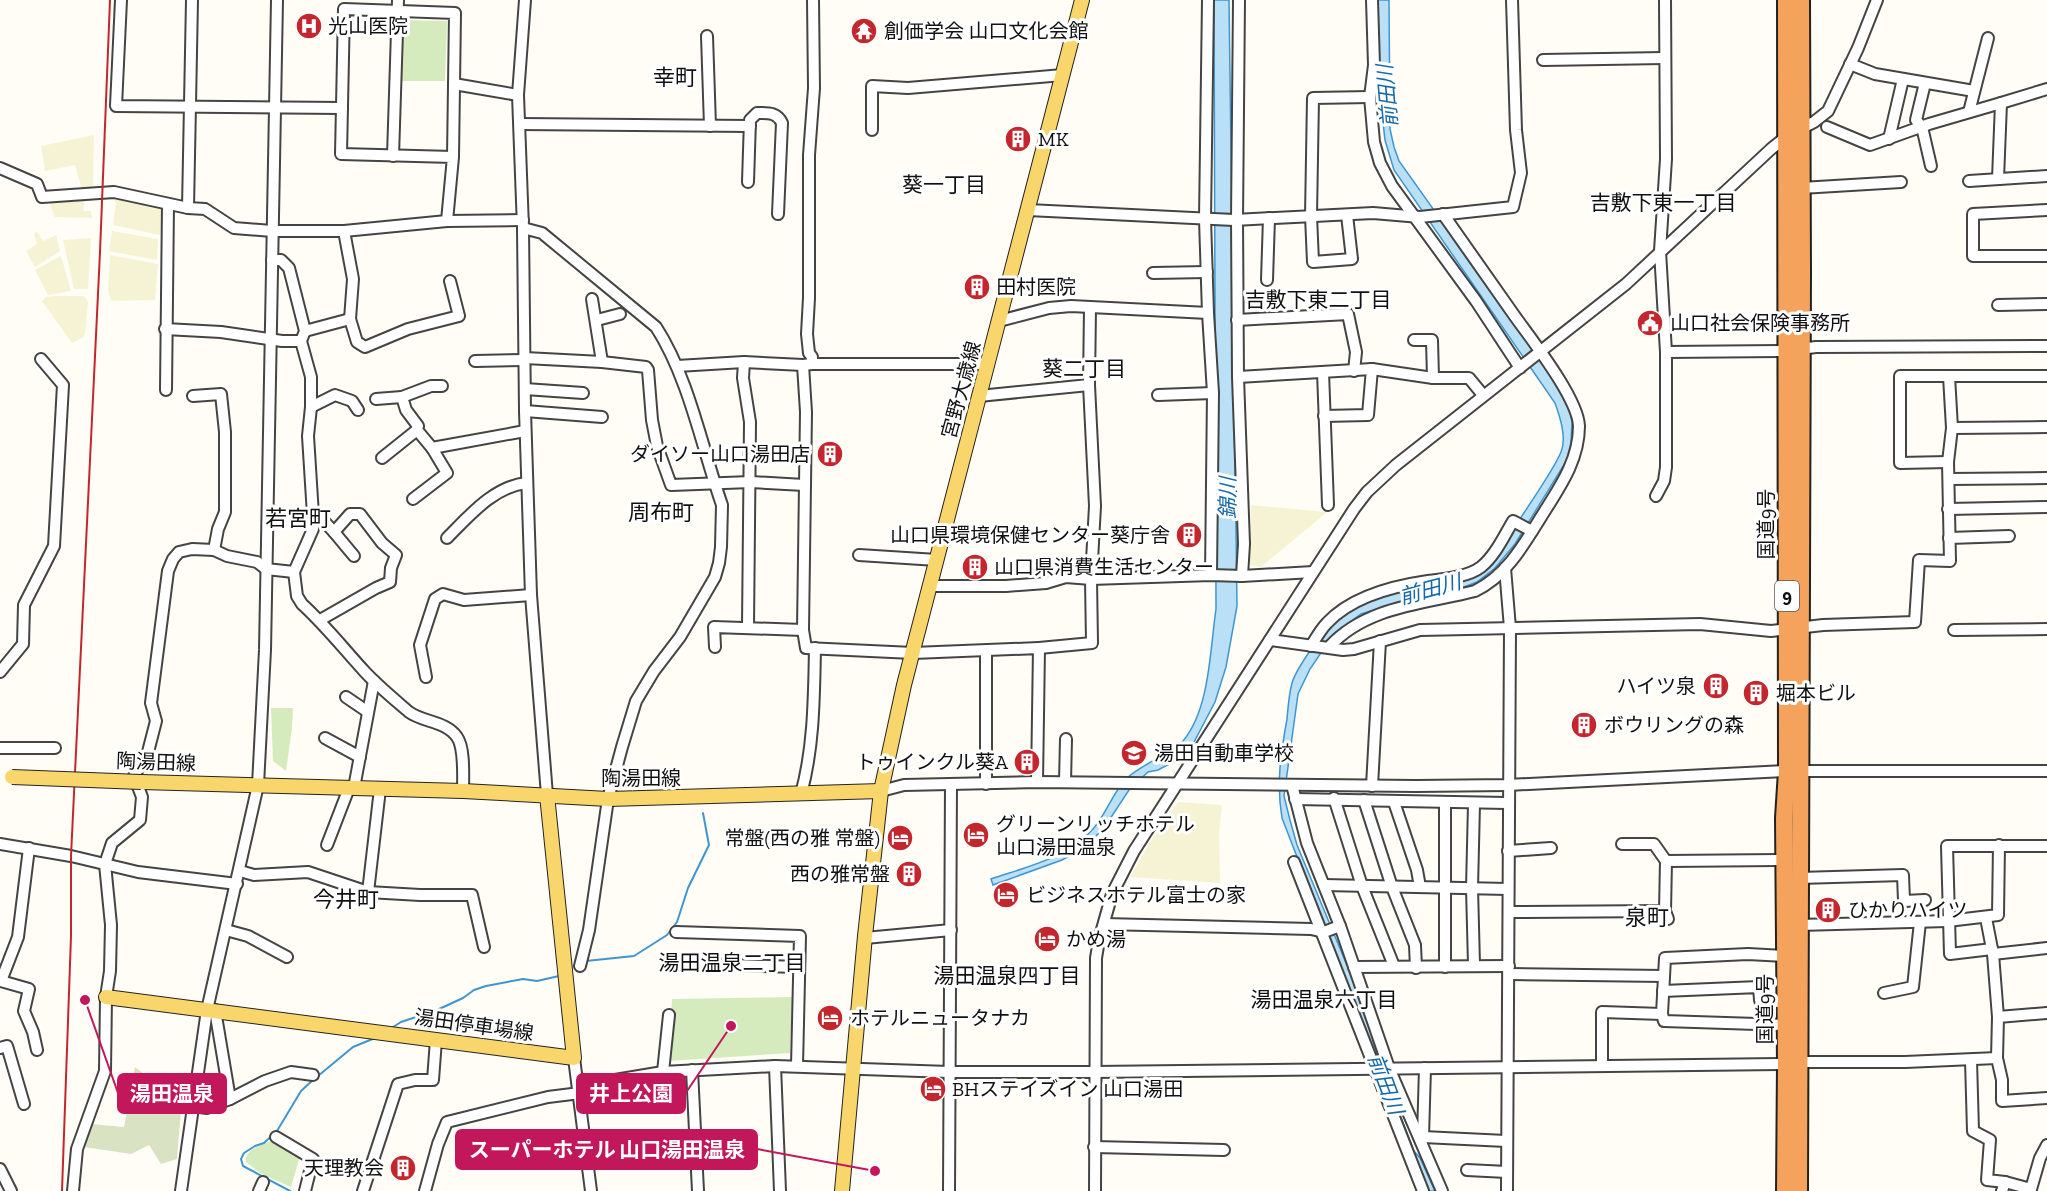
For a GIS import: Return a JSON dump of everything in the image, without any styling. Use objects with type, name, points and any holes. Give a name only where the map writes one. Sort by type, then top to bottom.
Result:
[{"type":"highway","name":"国道9号","points":[[1785,1191],[1799,925],[1794,772],[1793,132],[1786,0]]},
{"type":"highway","name":"国道9号","points":[[1795,350],[1801,188],[1793,132],[1801,0]]},
{"type":"highway","name":"国道9号","points":[[1794,772],[1784,818],[1785,1025],[1793,1063],[1799,1191]]},
{"type":"main road","name":"宮野大歳線","points":[[881,791],[896,717],[1082,0]]},
{"type":"main road","name":"陶湯田線","points":[[6,777],[463,791],[609,799],[881,791]]},
{"type":"main road","points":[[842,1191],[881,791]]},
{"type":"main road","points":[[548,795],[574,1058]]},
{"type":"main road","name":"湯田停車場線","points":[[106,998],[574,1058]]},
{"type":"street","points":[[121,0],[116,106],[342,108]]},
{"type":"street","points":[[188,208],[192,0]]},
{"type":"street","points":[[181,1191],[193,1106],[226,930],[258,785],[265,650],[277,0]]},
{"type":"street","points":[[525,0],[518,95],[523,224],[525,431],[531,595],[548,795]]},
{"type":"street","points":[[813,0],[814,88],[809,155],[807,334],[809,353],[812,357],[808,364],[804,484],[803,630],[806,648],[913,653],[1092,644],[1091,579],[1095,506],[1089,385],[1090,308]]},
{"type":"street","points":[[1208,0],[1205,219],[1213,393],[1212,575]]},
{"type":"street","points":[[1239,0],[1235,220],[1244,544],[1242,576]]},
{"type":"street","points":[[1372,0],[1374,65],[1370,97],[1374,142],[1380,163],[1392,186],[1418,217],[1520,368]]},
{"type":"street","points":[[1028,210],[1235,220],[1373,213],[1418,217],[1513,207],[1521,173],[1515,108],[1512,0]]},
{"type":"street","points":[[1656,496],[1665,481],[1666,467],[1666,352],[1660,251],[1666,159],[1665,0]]},
{"type":"street","points":[[1095,1191],[1096,958],[1112,894],[1122,873],[1176,784],[1354,509],[1367,492],[1396,465],[1626,284],[1793,132],[1814,122],[1828,111],[1877,0]]},
{"type":"street","points":[[393,156],[398,5]]},
{"type":"street","points":[[447,221],[453,157],[455,13],[398,5],[344,9],[341,154],[453,157]]},
{"type":"street","points":[[707,36],[710,126]]},
{"type":"street","points":[[1969,112],[1988,38]]},
{"type":"street","points":[[1543,60],[1664,58]]},
{"type":"street","points":[[1850,64],[1875,74],[1974,91]]},
{"type":"street","points":[[872,130],[872,86],[908,88],[1063,75]]},
{"type":"street","points":[[1889,139],[1903,79]]},
{"type":"street","points":[[1924,83],[1916,120],[1922,127],[1930,166]]},
{"type":"street","points":[[454,84],[518,95]]},
{"type":"street","points":[[1827,127],[1870,145],[2047,89]]},
{"type":"street","points":[[1347,215],[1352,259],[1313,262],[1311,216],[1313,98],[1370,97]]},
{"type":"street","points":[[1998,179],[2001,103]]},
{"type":"street","points":[[748,182],[750,120],[757,113],[773,114],[779,117],[782,123],[778,214]]},
{"type":"street","points":[[520,124],[750,126]]},
{"type":"street","points":[[0,168],[37,184],[42,197],[114,192],[188,208],[205,209],[234,228],[272,231],[344,231],[447,221],[523,224],[542,233],[656,327],[677,366],[722,504],[719,563],[715,577],[680,637],[654,671],[636,701],[621,747],[609,799],[589,930],[580,966]]},
{"type":"street","points":[[1969,182],[2047,176]]},
{"type":"street","points":[[1801,188],[1901,182]]},
{"type":"street","points":[[166,390],[168,204]]},
{"type":"street","points":[[2047,210],[1973,214],[1973,256],[2047,256]]},
{"type":"street","points":[[1329,647],[1338,636],[1362,620],[1379,613],[1475,591],[1486,586],[1523,546],[1569,472],[1578,442],[1579,424],[1576,411],[1564,388],[1443,214]]},
{"type":"street","points":[[1267,280],[1269,218]]},
{"type":"street","points":[[344,231],[353,279],[350,319],[357,342],[365,347],[408,329],[459,316],[450,281]]},
{"type":"street","points":[[272,260],[281,260],[289,268],[311,377],[308,436],[313,529],[294,572],[297,596],[374,681],[412,715],[438,723],[457,737],[462,753],[463,791]]},
{"type":"street","points":[[1153,273],[1208,272]]},
{"type":"street","points":[[592,299],[602,362]]},
{"type":"street","points":[[1998,305],[2047,304]]},
{"type":"street","points":[[999,321],[1049,308],[1208,313]]},
{"type":"street","points":[[597,320],[620,314]]},
{"type":"street","points":[[1237,320],[1348,314],[1356,352],[1354,371]]},
{"type":"street","points":[[165,329],[221,332],[270,340],[303,336],[350,319]]},
{"type":"street","points":[[1414,340],[1432,340],[1433,378]]},
{"type":"street","points":[[1666,352],[1795,350],[1816,347],[2047,346]]},
{"type":"street","points":[[0,672],[23,644],[24,605],[54,546],[63,385],[41,359]]},
{"type":"street","points":[[475,361],[524,359],[602,362],[646,367],[657,446],[671,485],[751,482],[804,484]]},
{"type":"street","points":[[744,362],[743,378],[750,422],[751,482],[748,627]]},
{"type":"street","points":[[677,366],[744,362],[988,364]]},
{"type":"street","points":[[1238,377],[1372,369],[1433,378],[1469,378],[1484,395]]},
{"type":"street","points":[[1324,416],[1368,415],[1372,369]]},
{"type":"street","points":[[1323,372],[1328,505]]},
{"type":"street","points":[[1948,462],[1900,463],[1900,376],[2047,376]]},
{"type":"street","points":[[1270,640],[1354,649],[1420,630],[1700,624],[1771,631],[1823,625],[1915,622],[1919,560],[1950,561],[1948,462],[1952,428],[1949,376]]},
{"type":"street","points":[[979,396],[1089,385]]},
{"type":"street","points":[[376,399],[402,397],[431,386],[442,386]]},
{"type":"street","points":[[525,389],[583,393]]},
{"type":"street","points":[[1158,395],[1213,393]]},
{"type":"street","points":[[193,396],[221,394],[225,432],[225,512],[218,529],[214,550]]},
{"type":"street","points":[[311,407],[335,395],[352,401],[358,410]]},
{"type":"street","points":[[402,397],[406,410],[418,426],[417,430],[432,448],[447,473],[413,499]]},
{"type":"street","points":[[525,411],[602,417]]},
{"type":"street","points":[[1952,428],[2047,427]]},
{"type":"street","points":[[382,458],[417,430]]},
{"type":"street","points":[[432,448],[525,431]]},
{"type":"street","points":[[1949,479],[2047,478]]},
{"type":"street","points":[[447,538],[488,499],[521,483],[527,483]]},
{"type":"street","points":[[1948,509],[2047,507]]},
{"type":"street","points":[[320,620],[390,582],[391,568],[396,555],[382,543],[360,514],[350,514],[334,532]]},
{"type":"street","points":[[313,515],[321,518],[354,556]]},
{"type":"street","points":[[1311,646],[1326,623],[1371,595],[1476,570],[1489,559],[1513,521],[1532,531]]},
{"type":"street","points":[[1949,538],[2009,536]]},
{"type":"street","points":[[74,1191],[78,1149],[105,1071],[106,998],[110,971],[111,925],[105,864],[112,843],[140,820],[142,797],[134,776],[148,752],[156,721],[151,703],[168,571],[179,552],[192,549],[214,550],[227,556],[258,562],[266,569],[294,572]]},
{"type":"street","points":[[859,555],[937,560]]},
{"type":"street","points":[[1505,568],[1510,628],[1507,1191]]},
{"type":"street","points":[[930,586],[1006,586],[1046,583],[1066,577],[1091,579],[1242,576],[1313,572]]},
{"type":"street","points":[[426,677],[420,645],[435,599],[443,594],[464,600],[531,595]]},
{"type":"street","points":[[715,647],[714,627],[803,630]]},
{"type":"street","points":[[1954,630],[2047,629]]},
{"type":"street","points":[[1372,786],[1380,642]]},
{"type":"street","points":[[801,794],[808,769],[814,707],[815,648]]},
{"type":"street","points":[[1038,782],[1039,648]]},
{"type":"street","points":[[986,651],[986,784]]},
{"type":"street","points":[[327,845],[351,788],[360,757],[374,681]]},
{"type":"street","points":[[346,697],[368,712]]},
{"type":"street","points":[[325,738],[360,757]]},
{"type":"street","points":[[1065,782],[1066,739]]},
{"type":"street","points":[[0,748],[55,748]]},
{"type":"street","points":[[881,791],[904,785],[1038,782],[1372,786],[1508,785],[1794,772],[2047,771]]},
{"type":"street","points":[[949,1191],[951,784]]},
{"type":"street","points":[[1291,785],[1307,843],[1340,926],[1388,1069],[1421,1136],[1442,1191]]},
{"type":"street","points":[[368,892],[380,789]]},
{"type":"street","points":[[1334,798],[1362,886],[1394,966]]},
{"type":"street","points":[[1295,799],[1508,803]]},
{"type":"street","points":[[1364,800],[1392,887],[1415,945],[1416,968]]},
{"type":"street","points":[[1394,802],[1417,870],[1420,887]]},
{"type":"street","points":[[1445,803],[1445,967]]},
{"type":"street","points":[[1474,804],[1472,888],[1474,965]]},
{"type":"street","points":[[0,844],[29,848],[138,872],[237,884]]},
{"type":"street","points":[[1509,912],[1666,915],[1666,861],[1654,844],[1622,844]]},
{"type":"street","points":[[1799,925],[1948,921],[1998,915],[1998,845]]},
{"type":"street","points":[[2047,846],[1947,846],[1950,954],[2047,948]]},
{"type":"street","points":[[29,848],[18,937],[1,981],[29,989],[24,1011],[33,1032],[37,1050]]},
{"type":"street","points":[[1508,851],[1551,848]]},
{"type":"street","points":[[1666,861],[1785,860]]},
{"type":"street","points":[[1294,862],[1423,1191]]},
{"type":"street","points":[[240,871],[254,875],[308,872],[368,892],[472,895],[484,948]]},
{"type":"street","points":[[1799,878],[1903,875],[1904,901],[1925,900]]},
{"type":"street","points":[[1324,885],[1508,889]]},
{"type":"street","points":[[1986,918],[1992,951],[1998,1017],[1997,1058],[2002,1080],[2002,1101],[2047,1098]]},
{"type":"street","points":[[1884,993],[1913,987],[1920,922]]},
{"type":"street","points":[[1104,924],[1322,931],[1340,926]]},
{"type":"street","points":[[226,930],[248,936],[286,957]]},
{"type":"street","points":[[865,938],[951,930]]},
{"type":"street","points":[[676,932],[800,936],[797,1066]]},
{"type":"street","points":[[1785,1025],[1664,1021],[1662,1014],[1665,958],[1748,954],[1786,956]]},
{"type":"street","points":[[670,963],[798,968]]},
{"type":"street","points":[[1354,967],[1416,968],[1474,965],[1509,970],[1664,976]]},
{"type":"street","points":[[1664,991],[1759,987],[1760,1000],[1786,1003]]},
{"type":"street","points":[[211,1010],[230,1099]]},
{"type":"street","points":[[1602,1066],[1602,1012],[1662,1014]]},
{"type":"street","points":[[1998,1017],[2047,1013]]},
{"type":"street","points":[[663,1072],[669,1015]]},
{"type":"street","points":[[363,1191],[398,1084],[416,1080],[433,1080],[436,1040]]},
{"type":"street","points":[[0,1048],[7,1046],[24,1104]]},
{"type":"street","points":[[574,1058],[591,1191]]},
{"type":"street","points":[[425,1191],[438,1144],[447,1122],[579,1089],[663,1072],[775,1066],[949,1072],[1506,1068],[1997,1058]]},
{"type":"street","points":[[1971,1060],[1973,1131],[1990,1140],[1987,1179],[2004,1187],[2031,1189],[2040,1158],[2046,1149]]},
{"type":"street","points":[[775,1066],[780,1191]]},
{"type":"street","points":[[1421,1136],[1425,1068]]},
{"type":"street","points":[[692,1070],[698,1191]]},
{"type":"street","points":[[193,1106],[207,1108],[265,1081],[291,1072],[313,1075]]},
{"type":"street","points":[[1421,1136],[1506,1141]]},
{"type":"street","points":[[276,1137],[313,1159],[305,1191]]},
{"type":"street","points":[[1094,1147],[1224,1150]]},
{"type":"street","points":[[0,1169],[11,1191]]},
{"type":"street","points":[[1467,1170],[1507,1172]]},
{"type":"shaded area","points":[[94,135],[93,189],[82,191],[75,165],[45,171],[41,146]]},
{"type":"shaded area","points":[[113,197],[162,208],[160,235],[113,225],[116,203]]},
{"type":"shaded area","points":[[85,198],[83,211],[91,211],[92,218],[55,217],[49,202]]},
{"type":"shaded area","points":[[112,231],[158,239],[157,260],[109,251]]},
{"type":"shaded area","points":[[37,232],[43,241],[56,235],[60,251],[35,267],[26,251],[37,244],[34,233]]},
{"type":"shaded area","points":[[91,238],[88,289],[74,289],[63,240]]},
{"type":"shaded area","points":[[110,255],[158,264],[155,300],[111,301],[108,290]]},
{"type":"shaded area","points":[[61,256],[71,291],[48,295],[35,270]]},
{"type":"shaded area","points":[[83,296],[86,298],[88,303],[85,334],[82,338],[72,343],[42,301],[46,297]]},
{"type":"shaded area","points":[[1251,505],[1327,512],[1261,567],[1250,565]]},
{"type":"shaded area","points":[[1178,802],[1222,805],[1219,832],[1220,883],[1130,877]]},
{"type":"green space","points":[[401,20],[447,21],[445,81],[401,81]]},
{"type":"green space","points":[[271,708],[293,708],[286,771],[273,761]]},
{"type":"green space","points":[[792,997],[790,1053],[669,1061],[672,999]]},
{"type":"green space","points":[[135,1067],[172,1095],[182,1098],[177,1159],[161,1164],[149,1145],[131,1154],[84,1147],[91,1124],[124,1127]]},
{"type":"green space","points":[[274,1139],[300,1156],[291,1187],[260,1173],[246,1162],[252,1150]]},
{"type":"water","name":"錦川","points":[[1214,0],[1229,0],[1237,606],[1226,667],[1215,702],[1193,744],[1175,761],[1158,770],[1148,772],[1129,790],[1104,828],[1084,848],[1062,860],[993,885],[991,879],[1046,860],[1083,839],[1098,823],[1126,779],[1183,741],[1192,728],[1204,696],[1216,609]]},
{"type":"water","name":"前田川","points":[[1376,0],[1389,0],[1390,129],[1399,161],[1557,383],[1569,408],[1572,421],[1571,443],[1567,460],[1515,544],[1495,568],[1477,582],[1459,589],[1414,598],[1361,614],[1333,635],[1310,669],[1298,694],[1284,796],[1290,820],[1297,845],[1366,1015],[1377,1055],[1414,1151],[1420,1158],[1435,1191],[1426,1191],[1282,818],[1279,793],[1280,768],[1290,692],[1299,668],[1311,649],[1331,623],[1344,613],[1372,600],[1398,592],[1465,577],[1478,572],[1485,566],[1547,477],[1561,452],[1563,434],[1555,403],[1394,170],[1385,140],[1381,105]]},
{"type":"waterway","points":[[586,961],[634,956],[667,935],[677,922],[688,888],[709,845],[703,813]]},
{"type":"waterway","points":[[390,1029],[401,1022],[437,1010],[486,986],[523,979],[537,981],[559,976]]},
{"type":"waterway","points":[[318,1076],[353,1047],[375,1038]]},
{"type":"waterway","points":[[290,1191],[243,1166],[241,1159],[244,1153],[264,1143],[277,1131],[301,1091],[314,1079]]},
{"type":"railway","points":[[62,1191],[71,936],[71,856],[110,0]]},
{"type":"place","name":"光山医院","points":[[309,26]]},
{"type":"place","name":"創価学会 山口文化会館","points":[[864,31]]},
{"type":"place","name":"MK","points":[[1018,139]]},
{"type":"place","name":"田村医院","points":[[977,287]]},
{"type":"place","name":"山口社会保険事務所","points":[[1650,323]]},
{"type":"place","name":"ダイソー山口湯田店","points":[[830,454]]},
{"type":"place","name":"山口県環境保健センター葵庁舎","points":[[1189,535]]},
{"type":"place","name":"山口県消費生活センター","points":[[975,567]]},
{"type":"place","name":"ハイツ泉","points":[[1716,686]]},
{"type":"place","name":"堀本ビル","points":[[1756,693]]},
{"type":"place","name":"ボウリングの森","points":[[1584,725]]},
{"type":"place","name":"湯田自動車学校","points":[[1134,753]]},
{"type":"place","name":"トゥインクル葵A","points":[[1027,762]]},
{"type":"place","name":"グリーンリッチホテル 山口湯田温泉","points":[[976,835]]},
{"type":"place","name":"常盤(西の雅 常盤)","points":[[900,838]]},
{"type":"place","name":"西の雅常盤","points":[[909,874]]},
{"type":"place","name":"ビジネスホテル富士の家","points":[[1006,895]]},
{"type":"place","name":"ひかりハイツ","points":[[1828,910]]},
{"type":"place","name":"かめ湯","points":[[1047,939]]},
{"type":"place","name":"湯田温泉","points":[[85,1000]]},
{"type":"place","name":"ホテルニュータナカ","points":[[830,1018]]},
{"type":"place","name":"井上公園","points":[[731,1026]]},
{"type":"place","name":"BHステイズイン 山口湯田","points":[[933,1089]]},
{"type":"place","name":"天理教会","points":[[403,1168]]},
{"type":"place","name":"スーパーホテル 山口湯田温泉","points":[[875,1171]]},
{"type":"district","name":"幸町","points":[[675,77]]},
{"type":"district","name":"葵一丁目","points":[[944,184]]},
{"type":"district","name":"吉敷下東一丁目","points":[[1663,202]]},
{"type":"district","name":"吉敷下東二丁目","points":[[1318,299]]},
{"type":"district","name":"葵二丁目","points":[[1084,368]]},
{"type":"district","name":"周布町","points":[[661,512]]},
{"type":"district","name":"若宮町","points":[[298,518]]},
{"type":"district","name":"今井町","points":[[346,899]]},
{"type":"district","name":"泉町","points":[[1647,917]]},
{"type":"district","name":"湯田温泉二丁目","points":[[732,962]]},
{"type":"district","name":"湯田温泉四丁目","points":[[1007,975]]},
{"type":"district","name":"湯田温泉六丁目","points":[[1324,999]]}]
